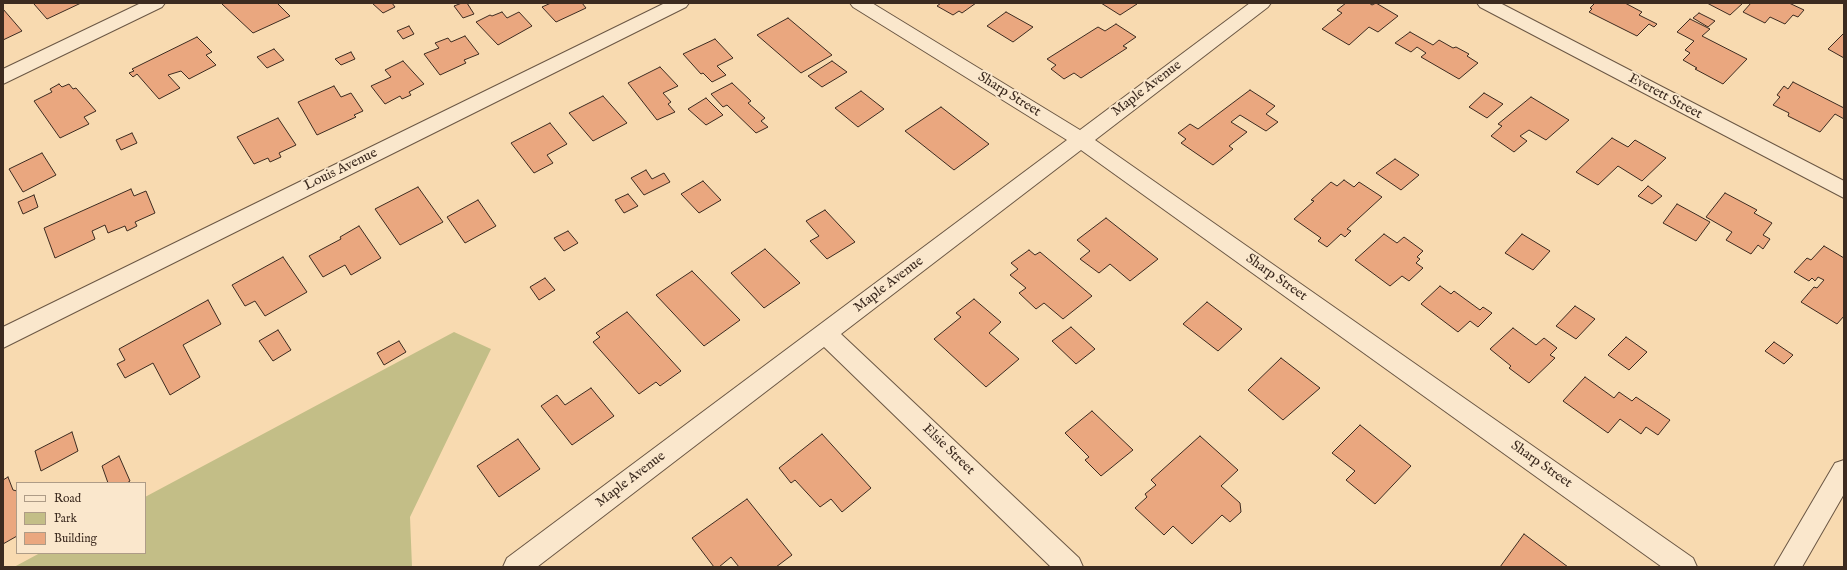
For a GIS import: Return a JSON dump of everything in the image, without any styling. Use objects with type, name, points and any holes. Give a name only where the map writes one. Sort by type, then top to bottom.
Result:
[{"type":"street","points":[[3,77],[156,3]]},
{"type":"street","name":"Louis Avenue","points":[[3,338],[680,3]]},
{"type":"street","name":"Sharp Street","points":[[859,3],[1080,139],[1684,567]]},
{"type":"street","name":"Maple Avenue","points":[[516,567],[1080,139],[1262,3]]},
{"type":"street","name":"Everett Street","points":[[1486,3],[1844,190]]},
{"type":"street","name":"Elsie Street","points":[[825,334],[1070,567]]},
{"type":"street","points":[[1787,567],[1844,471]]},
{"type":"green space","points":[[454,332],[491,349],[410,517],[412,567],[14,567],[38,554],[146,554],[146,496]]},
{"type":"building","points":[[81,3],[47,19],[34,4]]},
{"type":"building","points":[[277,3],[290,16],[253,33],[222,4]]},
{"type":"building","points":[[372,3],[392,3],[395,7],[383,13]]},
{"type":"building","points":[[467,3],[474,14],[463,18],[454,6]]},
{"type":"building","points":[[551,3],[582,3],[586,8],[556,22],[542,7]]},
{"type":"building","points":[[941,3],[976,3],[962,13],[959,11],[953,15],[937,6]]},
{"type":"building","points":[[1101,3],[1135,3],[1137,4],[1120,15]]},
{"type":"building","points":[[1346,3],[1369,3],[1372,5],[1376,3],[1398,16],[1378,32],[1369,27],[1349,45],[1322,29],[1342,13],[1337,10]]},
{"type":"building","points":[[1595,3],[1625,3],[1642,12],[1639,15],[1657,24],[1654,27],[1649,24],[1637,36],[1589,12],[1592,9],[1590,8]]},
{"type":"building","points":[[1707,3],[1743,3],[1730,15]]},
{"type":"building","points":[[1751,3],[1789,3],[1804,10],[1798,17],[1793,15],[1785,24],[1770,17],[1765,23],[1743,12]]},
{"type":"building","points":[[3,9],[22,31],[3,40]]},
{"type":"building","points":[[502,12],[507,18],[519,12],[532,26],[498,45],[476,22],[490,15],[492,16]]},
{"type":"building","points":[[1006,12],[1033,27],[1013,42],[987,26]]},
{"type":"building","points":[[1699,13],[1715,21],[1708,27],[1693,18]]},
{"type":"building","points":[[788,18],[832,55],[801,73],[757,35]]},
{"type":"building","points":[[1690,19],[1710,29],[1702,36],[1747,59],[1723,84],[1695,69],[1697,68],[1683,60],[1690,53],[1685,50],[1694,41],[1677,32]]},
{"type":"building","points":[[1116,24],[1136,37],[1123,46],[1127,48],[1081,78],[1074,73],[1064,79],[1051,69],[1056,65],[1047,59],[1098,27],[1105,31]]},
{"type":"building","points":[[409,26],[414,34],[403,39],[397,31]]},
{"type":"building","points":[[1410,32],[1433,45],[1439,40],[1453,48],[1456,47],[1469,54],[1467,56],[1478,63],[1459,79],[1421,57],[1426,53],[1417,47],[1411,52],[1395,43]]},
{"type":"building","points":[[1844,33],[1844,58],[1828,49]]},
{"type":"building","points":[[465,36],[479,54],[464,60],[466,63],[440,75],[424,54],[439,48],[435,43],[448,38],[451,42]]},
{"type":"building","points":[[197,37],[212,52],[206,55],[216,65],[189,79],[181,71],[168,75],[180,88],[159,99],[137,74],[133,77],[129,73],[134,71],[132,69]]},
{"type":"building","points":[[715,39],[733,58],[717,66],[726,75],[712,82],[703,73],[701,74],[683,54]]},
{"type":"building","points":[[274,49],[284,60],[267,68],[257,57]]},
{"type":"building","points":[[351,52],[355,59],[341,65],[335,59]]},
{"type":"building","points":[[403,61],[424,84],[409,92],[411,95],[402,99],[400,96],[385,104],[371,86],[391,77],[385,70]]},
{"type":"building","points":[[832,61],[847,72],[822,87],[808,76]]},
{"type":"building","points":[[660,67],[678,86],[663,93],[671,102],[668,104],[675,112],[657,120],[628,83]]},
{"type":"building","points":[[1793,82],[1844,108],[1844,119],[1835,114],[1820,132],[1788,116],[1789,113],[1773,105],[1780,97],[1777,95],[1784,86],[1788,89]]},
{"type":"building","points":[[732,83],[751,101],[748,103],[765,118],[761,121],[768,127],[756,133],[727,105],[723,107],[711,94]]},
{"type":"building","points":[[59,84],[62,87],[69,84],[73,89],[76,88],[96,111],[84,117],[89,124],[60,138],[34,101],[52,92],[50,89]]},
{"type":"building","points":[[334,86],[341,97],[351,93],[363,111],[354,115],[356,117],[317,135],[298,102]]},
{"type":"building","points":[[1250,90],[1275,106],[1266,114],[1278,122],[1266,131],[1240,115],[1231,122],[1247,132],[1229,146],[1233,149],[1213,165],[1181,143],[1186,139],[1178,133],[1190,124],[1198,129]]},
{"type":"building","points":[[861,91],[884,109],[858,127],[835,108]]},
{"type":"building","points":[[1484,93],[1503,104],[1487,118],[1469,107]]},
{"type":"building","points":[[603,96],[627,123],[593,141],[569,113]]},
{"type":"building","points":[[1531,97],[1569,120],[1546,140],[1529,130],[1520,136],[1527,141],[1514,152],[1491,136],[1502,126],[1498,124]]},
{"type":"building","points":[[706,98],[723,115],[706,125],[688,109]]},
{"type":"building","points":[[941,107],[989,144],[954,170],[905,131]]},
{"type":"building","points":[[278,118],[296,145],[279,153],[281,157],[270,162],[268,158],[254,164],[237,137]]},
{"type":"building","points":[[550,123],[567,144],[547,155],[553,163],[534,173],[511,143]]},
{"type":"building","points":[[132,133],[137,143],[121,150],[116,140]]},
{"type":"building","points":[[1612,138],[1628,147],[1635,140],[1666,158],[1642,181],[1618,166],[1598,185],[1576,172]]},
{"type":"building","points":[[42,153],[56,175],[23,192],[9,169]]},
{"type":"building","points":[[1395,159],[1419,175],[1401,190],[1376,173]]},
{"type":"building","points":[[646,170],[652,179],[664,173],[670,182],[644,195],[631,178]]},
{"type":"building","points":[[1344,180],[1354,187],[1359,182],[1382,197],[1347,229],[1351,231],[1345,237],[1341,234],[1327,247],[1318,241],[1321,238],[1294,219],[1314,201],[1311,200],[1331,182],[1337,186]]},
{"type":"building","points":[[703,181],[721,200],[699,213],[681,194]]},
{"type":"building","points":[[1648,186],[1662,196],[1652,204],[1638,196]]},
{"type":"building","points":[[418,187],[443,222],[400,245],[375,209]]},
{"type":"building","points":[[131,189],[134,196],[146,191],[155,213],[135,222],[137,226],[127,231],[125,226],[108,233],[105,225],[92,231],[95,239],[55,258],[44,228]]},
{"type":"building","points":[[1725,193],[1757,210],[1754,213],[1772,223],[1763,235],[1770,239],[1763,249],[1758,245],[1751,254],[1726,240],[1732,232],[1706,217]]},
{"type":"building","points":[[628,194],[638,206],[624,213],[615,200]]},
{"type":"building","points":[[34,195],[38,207],[23,214],[18,202]]},
{"type":"building","points":[[478,200],[496,226],[465,243],[447,217]]},
{"type":"building","points":[[1677,204],[1710,222],[1696,241],[1663,223]]},
{"type":"building","points":[[825,210],[855,242],[827,259],[810,241],[819,236],[806,221]]},
{"type":"building","points":[[1106,218],[1158,259],[1130,281],[1110,264],[1099,273],[1080,259],[1090,251],[1077,240]]},
{"type":"building","points":[[359,226],[381,258],[351,275],[345,265],[323,277],[309,256],[341,239],[340,237]]},
{"type":"building","points":[[568,231],[578,243],[564,251],[554,238]]},
{"type":"building","points":[[1384,234],[1397,243],[1404,237],[1423,251],[1417,257],[1420,259],[1416,263],[1423,268],[1409,281],[1402,276],[1390,286],[1355,260]]},
{"type":"building","points":[[1522,234],[1550,251],[1533,270],[1505,253]]},
{"type":"building","points":[[1824,246],[1844,258],[1844,316],[1837,324],[1801,302],[1814,287],[1817,288],[1824,280],[1818,277],[1815,281],[1812,278],[1809,281],[1794,272],[1807,258],[1811,260]]},
{"type":"building","points":[[765,249],[800,283],[764,308],[731,273]]},
{"type":"building","points":[[1029,250],[1035,255],[1040,252],[1092,296],[1063,319],[1044,303],[1036,309],[1019,293],[1026,288],[1010,275],[1018,269],[1011,263]]},
{"type":"building","points":[[283,257],[307,292],[265,316],[255,301],[245,306],[232,285]]},
{"type":"building","points":[[692,271],[740,320],[704,346],[656,295]]},
{"type":"building","points":[[545,278],[555,290],[539,300],[530,287]]},
{"type":"building","points":[[1440,286],[1451,294],[1454,291],[1480,310],[1483,307],[1492,313],[1478,327],[1470,321],[1458,332],[1421,304]]},
{"type":"building","points":[[974,299],[1001,322],[989,333],[1019,359],[986,387],[934,339],[961,317],[956,313]]},
{"type":"building","points":[[208,300],[221,324],[183,345],[200,377],[170,395],[153,363],[125,378],[117,364],[125,360],[119,349]]},
{"type":"building","points":[[1207,302],[1242,329],[1218,351],[1183,324]]},
{"type":"building","points":[[1575,306],[1595,319],[1576,339],[1556,326]]},
{"type":"building","points":[[627,312],[681,371],[660,386],[656,382],[639,394],[593,342],[600,337],[596,333]]},
{"type":"building","points":[[1071,327],[1095,349],[1076,364],[1052,341]]},
{"type":"building","points":[[1513,328],[1536,345],[1544,338],[1557,348],[1550,355],[1555,358],[1529,383],[1509,368],[1511,366],[1490,349]]},
{"type":"building","points":[[278,330],[291,350],[273,361],[259,341]]},
{"type":"building","points":[[1626,337],[1647,352],[1629,370],[1608,355]]},
{"type":"building","points":[[399,341],[406,352],[384,365],[377,353]]},
{"type":"building","points":[[1774,342],[1793,355],[1784,364],[1765,351]]},
{"type":"building","points":[[1281,358],[1320,388],[1283,420],[1248,390]]},
{"type":"building","points":[[1585,377],[1614,398],[1619,392],[1632,401],[1636,397],[1670,420],[1658,435],[1646,427],[1641,434],[1620,419],[1608,433],[1563,401]]},
{"type":"building","points":[[591,388],[614,416],[572,445],[541,406],[557,395],[565,405]]},
{"type":"building","points":[[1092,411],[1133,450],[1101,476],[1085,460],[1089,457],[1065,433]]},
{"type":"building","points":[[1360,425],[1411,466],[1375,504],[1346,480],[1355,471],[1332,453]]},
{"type":"building","points":[[72,432],[78,451],[41,471],[35,451]]},
{"type":"building","points":[[822,434],[871,488],[842,512],[831,499],[820,507],[795,480],[791,483],[779,468]]},
{"type":"building","points":[[1200,436],[1238,470],[1221,486],[1240,503],[1241,512],[1230,522],[1222,515],[1192,544],[1173,526],[1164,535],[1135,508],[1147,497],[1145,494],[1156,485],[1151,480]]},
{"type":"building","points":[[518,439],[540,469],[499,497],[477,466]]},
{"type":"building","points":[[119,456],[130,481],[108,482],[102,466]]},
{"type":"building","points":[[8,477],[13,490],[16,491],[16,537],[3,544],[3,480]]},
{"type":"building","points":[[747,499],[792,555],[776,567],[739,567],[731,557],[719,567],[714,567],[692,538]]},
{"type":"building","points":[[1524,534],[1568,567],[1500,567]]}]
